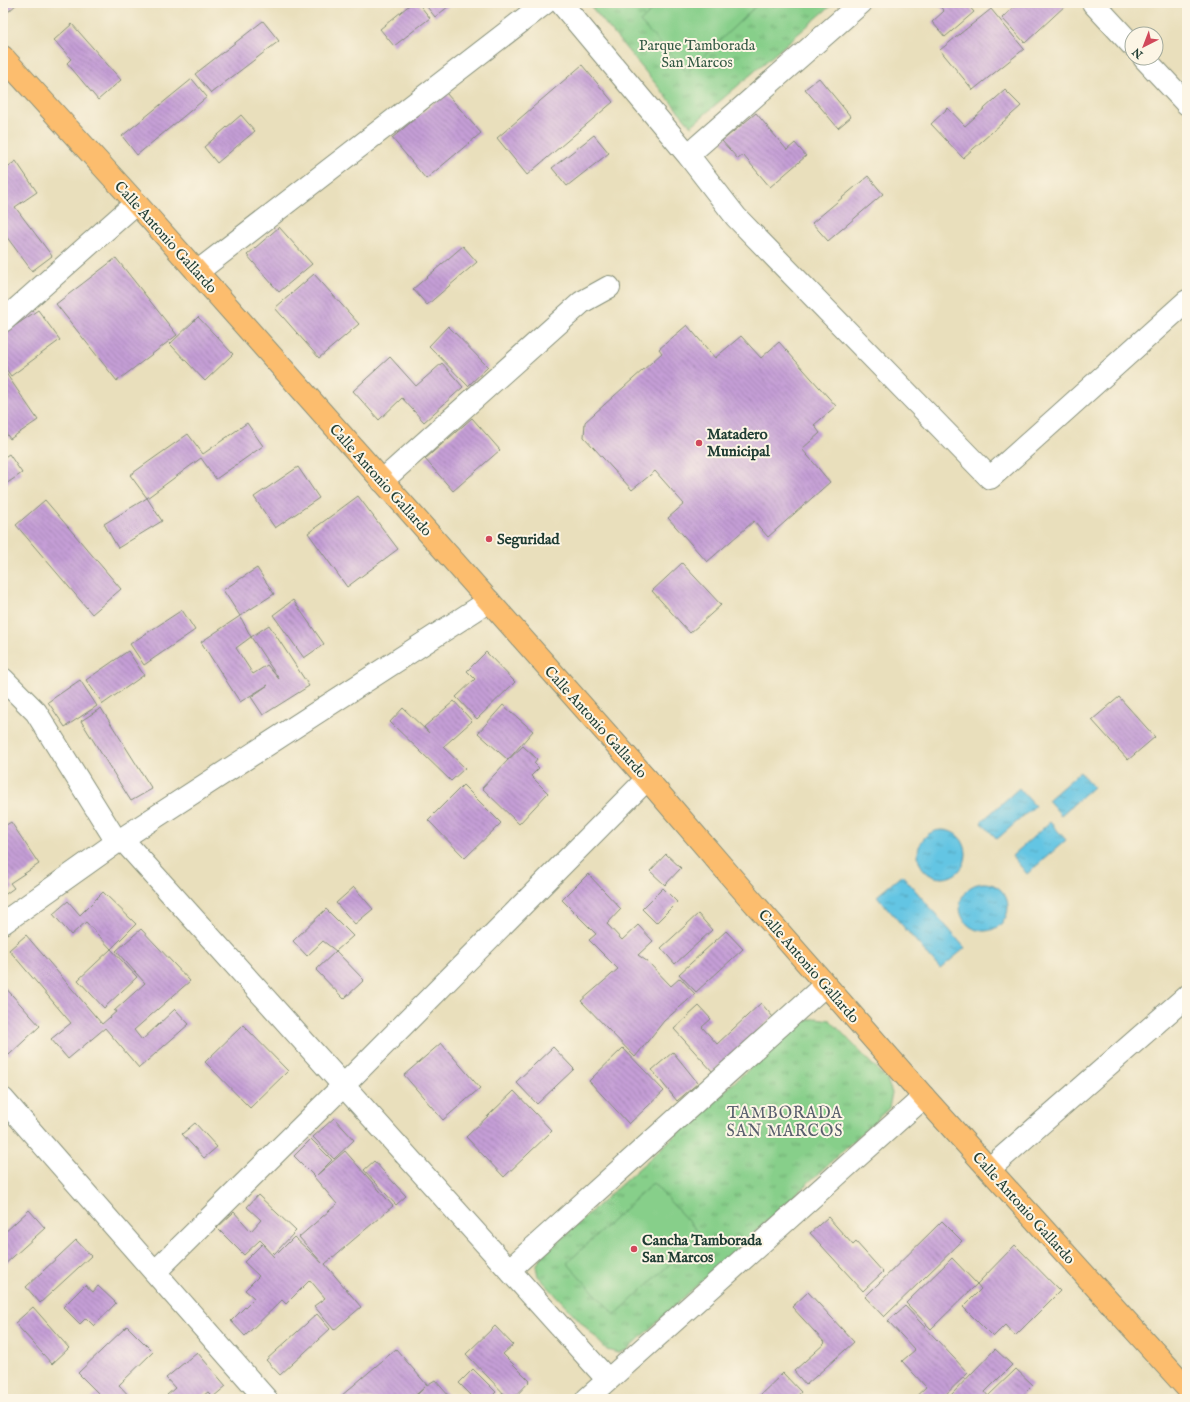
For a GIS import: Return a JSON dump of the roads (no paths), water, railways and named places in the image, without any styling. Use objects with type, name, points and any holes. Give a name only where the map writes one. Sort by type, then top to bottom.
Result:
[{"type":"main road","name":"Calle Antonio Gallardo","points":[[3,57],[136,203],[647,778],[825,985],[924,1097],[1187,1388]]},
{"type":"street","points":[[197,272],[545,3]]},
{"type":"street","points":[[561,3],[688,155],[736,217],[990,478],[1187,301]]},
{"type":"street","points":[[688,155],[861,3]]},
{"type":"street","points":[[1093,3],[1124,36]]},
{"type":"street","points":[[1151,66],[1187,104]]},
{"type":"street","points":[[3,321],[136,203]]},
{"type":"street","points":[[382,481],[582,302],[609,287]]},
{"type":"street","points":[[3,923],[120,841],[489,601]]},
{"type":"street","points":[[3,679],[36,712],[120,841],[509,1270],[600,1392],[924,1097]]},
{"type":"street","points":[[155,1272],[343,1086],[647,778]]},
{"type":"street","points":[[509,1270],[825,985]]},
{"type":"street","points":[[989,1169],[1187,996]]},
{"type":"street","points":[[3,1099],[266,1399]]},
{"type":"water","points":[[1080,772],[1093,787],[1061,815],[1048,800]]},
{"type":"water","points":[[1019,788],[1035,806],[997,839],[981,822]]},
{"type":"water","points":[[1050,822],[1066,840],[1027,874],[1012,856]]},
{"type":"water","points":[[937,830],[947,830],[956,834],[962,840],[965,845],[965,863],[956,874],[947,878],[937,878],[928,874],[922,868],[918,859],[918,849],[922,840],[928,834]]},
{"type":"water","points":[[902,875],[965,948],[940,969],[877,896]]},
{"type":"water","points":[[979,883],[989,883],[998,887],[1004,893],[1007,898],[1007,916],[998,927],[989,931],[979,931],[970,927],[964,921],[960,912],[960,902],[964,893],[970,887]]},
{"type":"place","name":"Matadero Municipal","points":[[699,443]]},
{"type":"place","name":"Seguridad","points":[[489,539]]},
{"type":"place","name":"Cancha Tamborada San Marcos","points":[[634,1249]]},
{"type":"district","name":"TAMBORADA SAN MARCOS","points":[[785,1121]]},
{"type":"park label","name":"Parque Tamborada San Marcos","points":[[697,54]]}]
